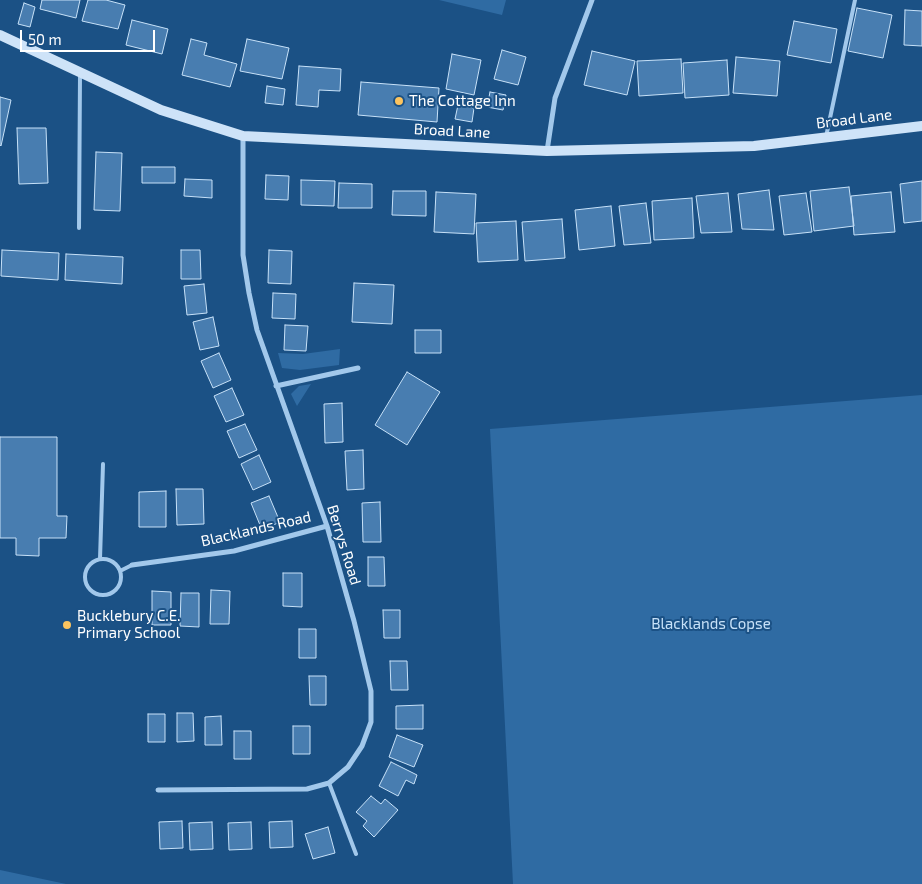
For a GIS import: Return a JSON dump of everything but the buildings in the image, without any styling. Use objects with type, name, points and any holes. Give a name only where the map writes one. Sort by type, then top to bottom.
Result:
[{"type":"street","points":[[547,151],[555,98],[592,0]]},
{"type":"street","name":"Broad Lane","points":[[0,35],[161,110],[243,136],[547,151],[754,146],[922,126]]},
{"type":"street","name":"Berrys Road","points":[[158,790],[307,789],[329,783],[348,767],[362,746],[371,722],[371,691],[354,621],[326,526],[257,330],[243,255],[243,136]]},
{"type":"street","points":[[276,386],[358,368]]},
{"type":"street","name":"Blacklands Road","points":[[132,565],[234,550],[326,526]]},
{"type":"lane","points":[[826,138],[856,0]]},
{"type":"lane","points":[[79,228],[80,72]]},
{"type":"lane","points":[[100,559],[103,464]]},
{"type":"lane","points":[[100,559],[112,562],[120,571],[120,582],[114,592],[103,595],[92,592],[86,582],[86,570],[94,561],[100,559]]},
{"type":"lane","points":[[120,571],[132,565]]},
{"type":"lane","points":[[329,783],[356,854]]},
{"type":"green space","points":[[439,0],[506,0],[502,15]]},
{"type":"green space","points":[[340,349],[339,365],[300,370],[282,368],[278,353],[303,354]]},
{"type":"green space","points":[[311,384],[297,406],[291,394],[299,386]]},
{"type":"green space","name":"Blacklands Copse","points":[[922,395],[922,884],[513,884],[490,429]]},
{"type":"green space","points":[[0,870],[66,884],[0,884]]},
{"type":"place","name":"The Cottage Inn","points":[[399,101]]},
{"type":"place","name":"Bucklebury C.E. Primary School","points":[[67,625]]}]
